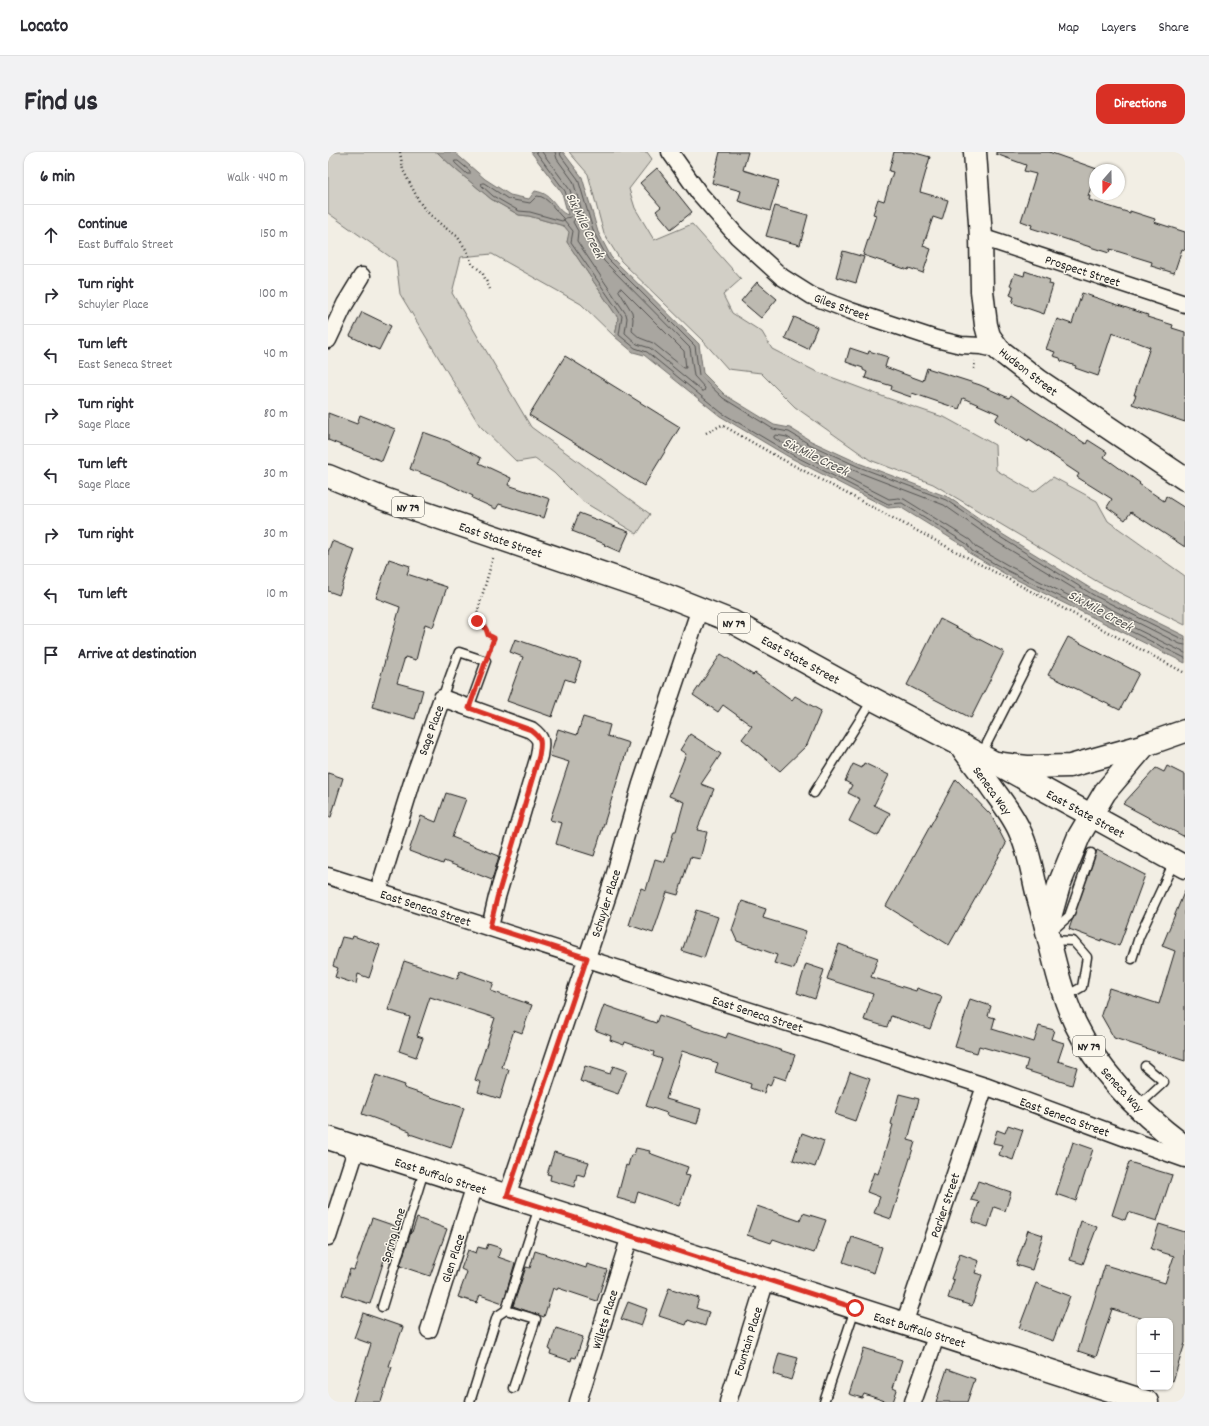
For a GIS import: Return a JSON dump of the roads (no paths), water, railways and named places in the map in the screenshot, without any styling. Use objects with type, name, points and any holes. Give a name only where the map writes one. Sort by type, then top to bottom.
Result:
[{"type":"main road","name":"Hudson Street","points":[[975,152],[981,237],[982,291],[986,325],[989,336],[999,350],[1039,381],[1185,479]]},
{"type":"main road","name":"East State Street","points":[[328,476],[392,502],[663,594],[731,621],[873,699],[1092,815],[1180,864]]},
{"type":"main road","name":"NY 79","points":[[988,759],[1027,767],[1070,766],[1145,745],[1185,731]]},
{"type":"main road","name":"NY 79","points":[[1092,815],[1105,792],[1145,745]]},
{"type":"main road","name":"Seneca Way","points":[[962,746],[1002,801],[1021,832],[1031,862],[1054,961],[1075,1023],[1099,1064],[1115,1083],[1138,1106],[1185,1147]]},
{"type":"main road","name":"Seneca Way","points":[[1048,934],[1059,885],[1079,836],[1092,815]]},
{"type":"main road","name":"East Buffalo Street","points":[[328,1138],[1147,1402]]},
{"type":"street","name":"Giles Street","points":[[670,152],[700,193],[737,236],[782,277],[812,296],[851,311],[936,339],[961,345],[981,346],[999,350]]},
{"type":"street","name":"Prospect Street","points":[[981,237],[1185,304]]},
{"type":"street","points":[[328,340],[345,304],[362,276]]},
{"type":"street","name":"Schuyler Place","points":[[507,1196],[613,880],[641,784],[700,608]]},
{"type":"street","name":"Sage Place","points":[[378,892],[413,779],[442,698],[531,730],[539,736],[541,743],[539,756],[497,898],[490,927]]},
{"type":"street","name":"East Seneca Street","points":[[328,876],[984,1086],[1118,1136],[1185,1158]]},
{"type":"street","name":"Parker Street","points":[[904,1324],[984,1086]]},
{"type":"street","points":[[328,1237],[357,1147]]},
{"type":"street","name":"Glen Place","points":[[429,1330],[475,1185]]},
{"type":"street","name":"Willets Place","points":[[578,1402],[630,1236]]},
{"type":"street","name":"Fountain Place","points":[[728,1402],[766,1280]]},
{"type":"street","points":[[913,1402],[937,1334]]},
{"type":"lane","points":[[442,698],[459,652],[486,661],[469,708]]},
{"type":"lane","points":[[988,759],[1032,655]]},
{"type":"lane","points":[[814,793],[873,699]]},
{"type":"lane","points":[[1048,934],[1069,916],[1091,853]]},
{"type":"lane","points":[[1132,959],[1139,937],[1180,864]]},
{"type":"lane","points":[[1048,934],[1073,941],[1086,956],[1082,987],[1065,996]]},
{"type":"lane","points":[[1138,1106],[1164,1082],[1145,1066]]},
{"type":"lane","name":"Spring Lane","points":[[382,1307],[425,1170]]},
{"type":"lane","points":[[470,1402],[497,1316],[506,1310],[539,1207]]},
{"type":"lane","points":[[824,1402],[855,1308]]},
{"type":"lane","points":[[506,1310],[536,1319],[513,1388]]},
{"type":"water","name":"Six Mile Creek","points":[[437,152],[454,152],[485,179],[510,195],[529,199],[535,191],[547,195],[560,210],[568,215],[562,193],[531,152],[563,152],[582,177],[598,232],[611,257],[699,344],[703,373],[725,395],[774,425],[790,428],[811,441],[861,464],[948,497],[1002,534],[1098,593],[1185,636],[1185,663],[1007,575],[969,553],[965,547],[900,507],[888,508],[789,457],[720,416],[644,355],[633,352],[615,337],[618,318],[567,242],[569,232],[564,226],[529,216],[519,215],[491,199]]}]
